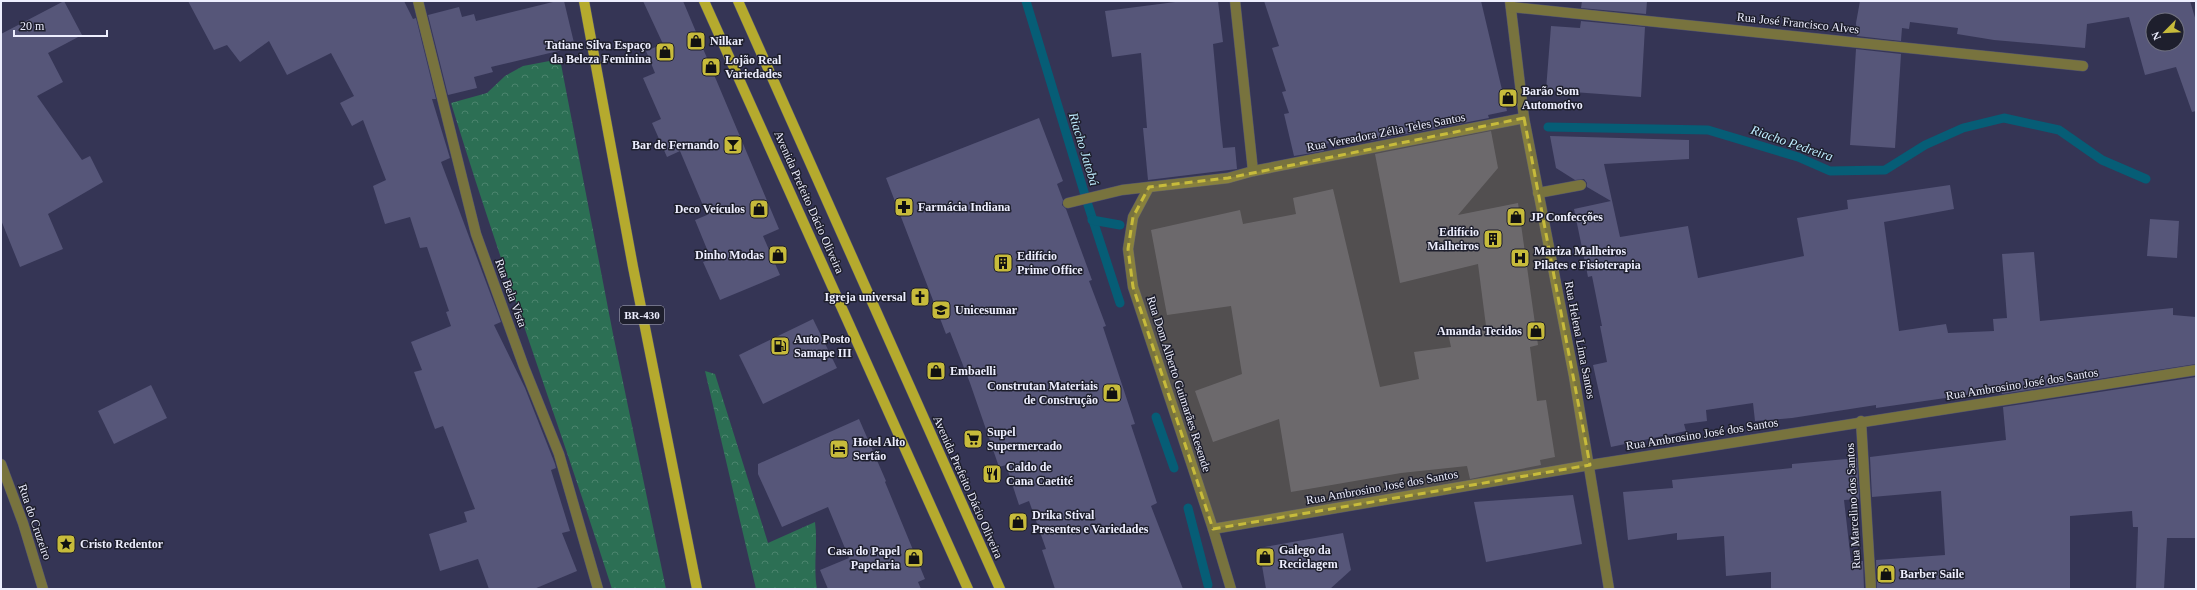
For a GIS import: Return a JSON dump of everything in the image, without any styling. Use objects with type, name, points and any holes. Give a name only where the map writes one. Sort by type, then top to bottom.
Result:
[{"type":"main road","name":"BR-430","points":[[584,1],[634,275],[697,589]]},
{"type":"main road","name":"Avenida Prefeito Dácio Oliveira","points":[[704,1],[968,589]]},
{"type":"main road","name":"Avenida Prefeito Dácio Oliveira","points":[[738,1],[1000,589]]},
{"type":"street","name":"Rua Bela Vista","points":[[418,1],[476,234],[524,367],[559,454],[598,589]]},
{"type":"street","points":[[1235,1],[1254,171]]},
{"type":"street","name":"Rua José Francisco Alves","points":[[1510,4],[2083,66]]},
{"type":"street","name":"Rua Helena Lima Santos","points":[[1510,4],[1524,118],[1590,465],[1609,589]]},
{"type":"street","name":"Rua Vereadora Zélia Teles Santos","points":[[1068,203],[1122,190],[1228,178],[1254,171],[1524,118]]},
{"type":"street","points":[[1538,193],[1580,185]]},
{"type":"street","name":"Rua Dom Alberto Guimarães Resende","points":[[1149,187],[1134,217],[1128,249],[1133,287],[1232,589]]},
{"type":"street","name":"Rua Ambrosino José dos Santos","points":[[1213,528],[1861,421],[2196,370]]},
{"type":"street","name":"Rua Marcelino dos Santos","points":[[1861,421],[1871,589]]},
{"type":"street","name":"Rua do Cruzeiro","points":[[1,464],[23,523],[43,589]]},
{"type":"highlighted area","points":[[1524,118],[1590,465],[1213,529],[1133,287],[1128,249],[1133,217],[1149,187],[1228,178]]},
{"type":"green space","points":[[560,59],[613,334],[666,589],[612,589],[490,225],[451,103],[487,93],[505,76],[523,66]]},
{"type":"green space","points":[[705,371],[715,374],[768,543],[815,522],[815,572],[817,589],[756,589]]},
{"type":"building","points":[[64,1],[82,35],[48,53],[63,82],[37,96],[82,160],[90,156],[103,182],[48,214],[63,249],[20,267],[1,220],[1,34]]},
{"type":"building","points":[[188,1],[404,1],[413,19],[416,18],[436,99],[432,99],[450,158],[441,162],[501,322],[494,325],[525,388],[555,464],[556,468],[551,470],[570,531],[562,533],[577,571],[534,589],[489,589],[478,559],[440,571],[429,534],[467,522],[464,512],[475,509],[443,426],[435,429],[414,372],[422,370],[411,342],[451,326],[446,312],[449,311],[427,247],[420,248],[410,217],[385,224],[373,186],[386,180],[363,120],[352,126],[340,103],[354,96],[331,53],[287,75],[269,41],[240,62],[227,45],[214,50]]},
{"type":"building","points":[[557,1],[564,1],[575,47],[491,67],[493,72],[474,77],[477,88],[448,95],[428,15],[459,7],[462,17],[474,14],[476,21]]},
{"type":"building","points":[[643,1],[683,1],[779,229],[763,236],[780,275],[720,300],[703,262],[711,259],[695,220],[707,215],[680,151],[667,157],[652,123],[661,119],[643,78],[655,73],[646,51],[663,44]]},
{"type":"building","points":[[1183,1],[1218,1],[1223,42],[1213,44],[1223,148],[1235,147],[1237,169],[1148,180],[1143,128],[1147,128],[1141,53],[1112,57],[1105,11]]},
{"type":"building","points":[[1264,1],[1481,1],[1507,111],[1488,115],[1489,118],[1370,141],[1368,133],[1322,145],[1324,151],[1294,156],[1284,114],[1289,113],[1282,92],[1286,91],[1272,48],[1279,46]]},
{"type":"building","points":[[1582,1],[1647,1],[1646,14],[1581,8]]},
{"type":"building","points":[[1860,1],[2190,1],[2196,21],[2196,111],[2192,112],[2176,67],[2145,75],[2129,17],[2087,24],[2085,48],[1994,40],[1957,34],[1958,28],[1910,22],[1909,29],[1902,28],[1901,41],[1857,36],[1856,23]]},
{"type":"building","points":[[1581,21],[1645,27],[1641,97],[1546,90],[1551,26],[1580,28]]},
{"type":"building","points":[[1856,49],[1901,54],[1895,148],[1850,145]]},
{"type":"building","points":[[1039,118],[1063,181],[1057,184],[1063,200],[1062,205],[1066,209],[1092,280],[1089,281],[1106,326],[1103,327],[1135,424],[1131,425],[1157,503],[1151,506],[1183,589],[1055,589],[1042,550],[1046,549],[1029,501],[1019,505],[1006,465],[999,467],[970,383],[950,332],[946,334],[886,178]]},
{"type":"building","points":[[1491,131],[1498,168],[1458,215],[1518,203],[1538,345],[1530,347],[1537,401],[1546,400],[1555,457],[1540,460],[1541,465],[1470,479],[1467,466],[1401,473],[1291,492],[1279,419],[1213,442],[1195,391],[1242,374],[1231,306],[1167,315],[1151,230],[1240,210],[1243,224],[1296,214],[1293,198],[1333,189],[1380,387],[1419,379],[1414,352],[1451,347],[1448,333],[1486,326],[1478,264],[1400,283],[1375,154]]},
{"type":"building","points":[[1550,136],[1689,140],[1689,159],[1604,164],[1620,237],[1688,226],[1698,278],[1804,256],[1797,218],[1848,209],[1847,200],[1950,185],[1954,209],[1884,222],[1899,331],[1946,324],[1948,333],[1994,331],[1993,319],[2007,318],[2002,254],[2034,252],[2040,321],[2173,308],[2173,315],[2196,317],[2196,364],[2002,394],[2001,390],[1876,408],[1876,405],[1792,418],[1755,421],[1753,403],[1706,410],[1707,421],[1684,424],[1686,431],[1611,447],[1593,365],[1607,362],[1600,326],[1602,326],[1592,276],[1588,277],[1574,209],[1611,201],[1587,187],[1587,183],[1584,179],[1575,180],[1556,168]]},
{"type":"building","points":[[2150,219],[2179,221],[2177,258],[2147,256]]},
{"type":"building","points":[[813,319],[837,368],[763,404],[739,355]]},
{"type":"building","points":[[2196,377],[2196,538],[2167,538],[2164,589],[2136,589],[2138,527],[2133,527],[2132,511],[2070,516],[2070,589],[1877,589],[1876,560],[1945,555],[1941,491],[1872,497],[1870,457],[2006,440],[2003,407]]},
{"type":"building","points":[[151,385],[167,418],[114,444],[98,411]]},
{"type":"building","points":[[859,419],[886,481],[885,482],[925,579],[918,582],[921,589],[828,589],[820,570],[849,558],[828,507],[782,527],[758,474],[758,464]]},
{"type":"building","points":[[1857,458],[1859,499],[1844,500],[1851,561],[1863,561],[1864,589],[1771,589],[1771,572],[1726,576],[1724,536],[1677,540],[1677,533],[1628,540],[1623,492],[1673,488],[1672,480],[1792,468],[1792,464]]},
{"type":"building","points":[[1573,495],[1582,544],[1486,562],[1474,502]]},
{"type":"building","points":[[1343,533],[1351,570],[1330,589],[1266,589],[1259,548]]},
{"type":"waterway","name":"Riacho Jatobá","points":[[1026,1],[1088,205],[1120,303]]},
{"type":"waterway","name":"Riacho Pedreira","points":[[1548,127],[1708,130],[1798,157],[1830,171],[1885,170],[1925,145],[1963,128],[2004,118],[2059,130],[2102,160],[2146,179]]},
{"type":"waterway","points":[[1092,220],[1120,225]]},
{"type":"waterway","name":"Riacho Jatobá","points":[[1156,417],[1174,468]]},
{"type":"waterway","name":"Riacho Jatobá","points":[[1188,508],[1208,585]]},
{"type":"place","name":"Nilkar","points":[[696,41]]},
{"type":"place","name":"Tatiane Silva Espaço da Beleza Feminina","points":[[665,52]]},
{"type":"place","name":"Lojão Real Variedades","points":[[711,67]]},
{"type":"place","name":"Barão Som Automotivo","points":[[1508,98]]},
{"type":"place","name":"Bar de Fernando","points":[[733,145]]},
{"type":"place","name":"Farmácia Indiana","points":[[904,207]]},
{"type":"place","name":"Deco Veículos","points":[[759,209]]},
{"type":"place","name":"JP Confecções","points":[[1516,217]]},
{"type":"place","name":"Edifício Malheiros","points":[[1493,239]]},
{"type":"place","name":"Dinho Modas","points":[[778,255]]},
{"type":"place","name":"Mariza Malheiros Pilates e Fisioterapia","points":[[1520,258]]},
{"type":"place","name":"Edifício Prime Office","points":[[1003,263]]},
{"type":"place","name":"Igreja universal","points":[[920,297]]},
{"type":"place","name":"Unicesumar","points":[[941,310]]},
{"type":"place","name":"Amanda Tecidos","points":[[1536,331]]},
{"type":"place","name":"Auto Posto Samape III","points":[[780,346]]},
{"type":"place","name":"Embaelli","points":[[936,371]]},
{"type":"place","name":"Construtan Materiais de Construção","points":[[1112,393]]},
{"type":"place","name":"Supel Supermercado","points":[[973,439]]},
{"type":"place","name":"Hotel Alto Sertão","points":[[839,449]]},
{"type":"place","name":"Caldo de Cana Caetité","points":[[992,474]]},
{"type":"place","name":"Drika Stival Presentes e Variedades","points":[[1018,522]]},
{"type":"place","name":"Cristo Redentor","points":[[66,544]]},
{"type":"place","name":"Galego da Reciclagem","points":[[1265,557]]},
{"type":"place","name":"Casa do Papel Papelaria","points":[[914,558]]},
{"type":"place","name":"Barber Saile","points":[[1886,574]]}]
